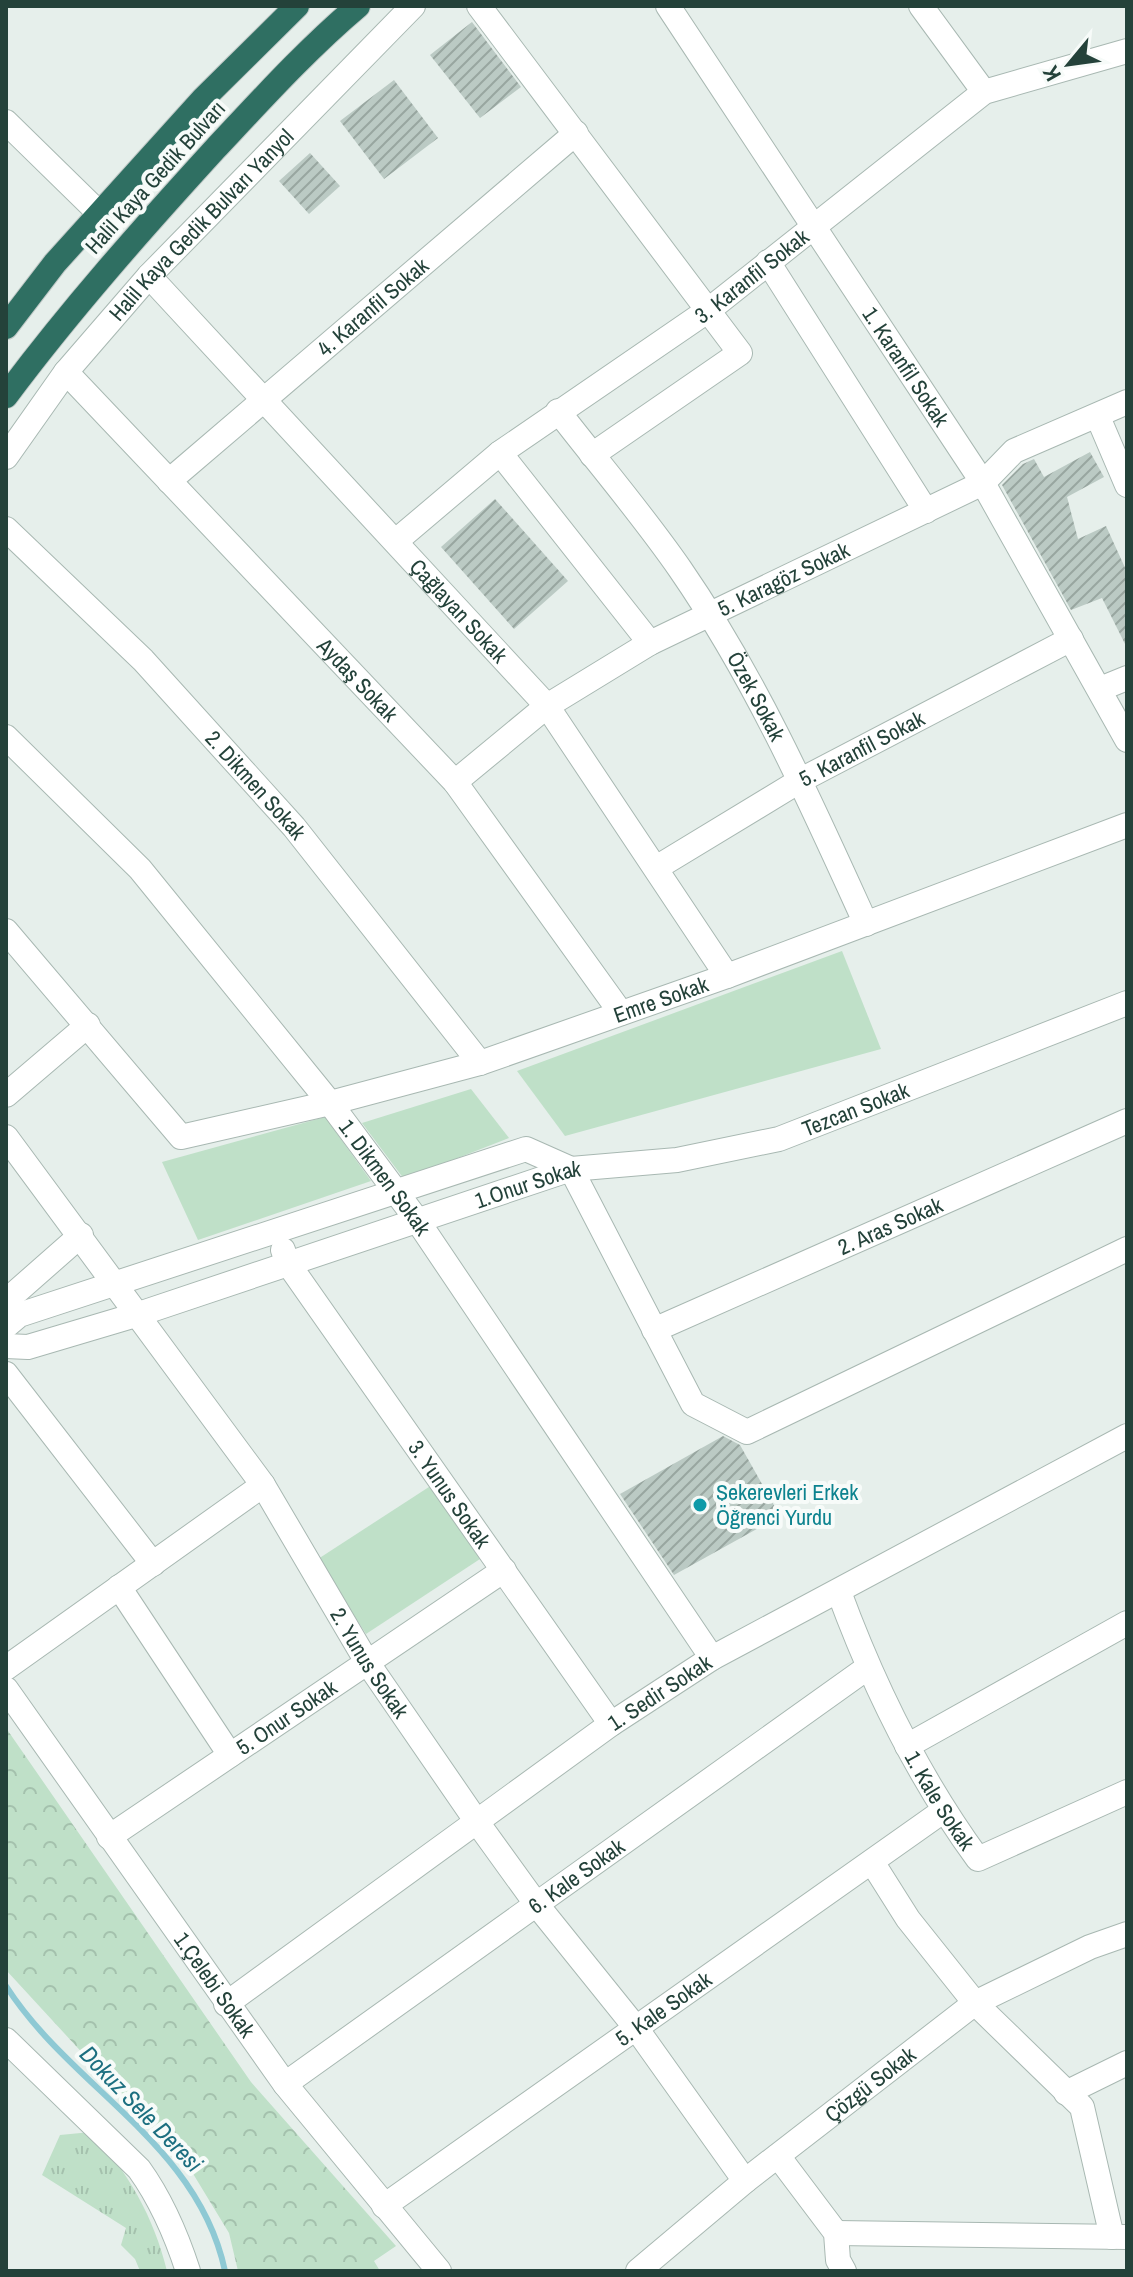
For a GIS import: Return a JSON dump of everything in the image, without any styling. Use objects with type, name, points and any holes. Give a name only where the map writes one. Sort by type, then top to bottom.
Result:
[{"type":"highway","name":"Halil Kaya Gedik Bulvarı","points":[[6,327],[100,214],[203,99],[297,6]]},
{"type":"highway","name":"Halil Kaya Gedik Bulvarı","points":[[6,396],[72,309],[167,202],[253,109],[358,6]]},
{"type":"street","name":"Halil Kaya Gedik Bulvarı Yanyol","points":[[6,457],[66,372],[149,276],[413,6]]},
{"type":"street","points":[[479,6],[710,309],[740,353],[592,455]]},
{"type":"street","name":"1. Karanfil Sokak","points":[[668,6],[983,483],[1127,740]]},
{"type":"street","points":[[921,6],[984,92]]},
{"type":"street","name":"3. Karanfil Sokak","points":[[396,541],[500,453],[710,309],[812,225],[984,92],[1127,51]]},
{"type":"street","points":[[6,122],[100,214]]},
{"type":"street","name":"4. Karanfil Sokak","points":[[169,481],[576,133]]},
{"type":"street","points":[[768,262],[926,511]]},
{"type":"street","name":"Çağlayan Sokak","points":[[149,276],[547,706],[727,976]]},
{"type":"street","name":"Aydaş Sokak","points":[[66,372],[455,782],[621,1013]]},
{"type":"street","name":"5. Karagöz Sokak","points":[[455,782],[547,706],[650,643],[983,483],[1014,451],[1127,402]]},
{"type":"street","name":"Özek Sokak","points":[[558,411],[679,568],[708,613],[801,780],[866,924]]},
{"type":"street","points":[[1098,417],[1127,485]]},
{"type":"street","points":[[500,453],[650,643]]},
{"type":"street","name":"2. Dikmen Sokak","points":[[6,529],[143,660],[294,827],[480,1063]]},
{"type":"street","name":"5. Karanfil Sokak","points":[[656,868],[801,780],[1071,639]]},
{"type":"street","points":[[1100,689],[1127,678]]},
{"type":"street","name":"1. Dikmen Sokak","points":[[6,737],[140,869],[330,1103],[417,1220],[712,1658]]},
{"type":"street","name":"Emre Sokak","points":[[88,1025],[181,1137],[330,1103],[480,1063],[727,976],[1127,825]]},
{"type":"street","points":[[6,931],[88,1025],[6,1095]]},
{"type":"street","name":"Tezcan Sokak","points":[[571,1169],[677,1160],[779,1139],[1127,1003]]},
{"type":"street","name":"2. Aras Sokak","points":[[654,1330],[1127,1121]]},
{"type":"street","name":"2. Yunus Sokak","points":[[6,1137],[263,1485],[367,1662],[477,1822],[537,1905],[636,2028],[745,2181]]},
{"type":"street","name":"1.Onur Sokak","points":[[6,1326],[19,1315],[278,1233],[526,1149],[571,1169]]},
{"type":"street","points":[[571,1169],[693,1404],[747,1432],[1127,1249]]},
{"type":"street","name":"1.Onur Sokak","points":[[6,1346],[28,1347],[139,1314],[571,1169]]},
{"type":"street","name":"3. Yunus Sokak","points":[[278,1233],[287,1262],[611,1724]]},
{"type":"street","points":[[6,1301],[81,1235]]},
{"type":"street","points":[[6,1374],[153,1564]]},
{"type":"street","name":"1. Sedir Sokak","points":[[226,2004],[611,1724],[712,1658],[1127,1437]]},
{"type":"street","points":[[6,1668],[263,1485]]},
{"type":"street","name":"5. Onur Sokak","points":[[109,1837],[504,1570]]},
{"type":"street","points":[[119,1587],[230,1755]]},
{"type":"street","name":"1. Kale Sokak","points":[[839,1592],[867,1668],[907,1746],[943,1811],[978,1859],[1127,1792]]},
{"type":"street","points":[[907,1746],[1127,1623]]},
{"type":"street","name":"6. Kale Sokak","points":[[285,2084],[867,1668]]},
{"type":"street","name":"1.Çelebi Sokak","points":[[6,1689],[285,2084],[439,2271]]},
{"type":"street","name":"5. Kale Sokak","points":[[384,2206],[943,1811]]},
{"type":"street","points":[[836,2233],[1119,2237],[1082,2107],[975,2003],[908,1919],[872,1862]]},
{"type":"street","name":"Çözgü Sokak","points":[[648,2268],[745,2181],[975,2003],[1090,1947],[1127,1934]]},
{"type":"street","points":[[6,2040],[139,2169],[157,2194],[175,2230],[188,2271]]},
{"type":"street","points":[[1066,2093],[1127,2063]]},
{"type":"street","points":[[778,2156],[836,2233],[838,2260],[844,2271]]},
{"type":"green space","points":[[842,951],[881,1049],[565,1136],[517,1071]]},
{"type":"green space","points":[[471,1089],[509,1138],[404,1179],[362,1123]]},
{"type":"green space","points":[[325,1117],[371,1181],[198,1240],[162,1162]]},
{"type":"green space","points":[[432,1485],[480,1559],[366,1634],[318,1559]]},
{"type":"green space","points":[[6,1728],[251,2082],[396,2246],[374,2261],[380,2271],[238,2271],[229,2233],[192,2172],[6,1970]]},
{"type":"green space","points":[[91,2132],[117,2163],[138,2196],[155,2232],[167,2271],[140,2271],[135,2259],[121,2245],[126,2228],[42,2175],[60,2135]]},
{"type":"building","points":[[472,22],[521,87],[480,118],[430,55]]},
{"type":"building","points":[[394,80],[438,138],[384,179],[340,121]]},
{"type":"building","points":[[310,153],[340,186],[309,214],[279,181]]},
{"type":"building","points":[[1090,452],[1104,477],[1067,497],[1078,539],[1106,526],[1127,572],[1127,648],[1102,598],[1071,610],[1002,485],[1023,464],[1034,459],[1044,477]]},
{"type":"building","points":[[495,499],[568,581],[514,629],[441,547]]},
{"type":"building","name":"Şekerevleri Erkek Öğrenci Yurdu","points":[[723,1436],[740,1445],[780,1516],[674,1575],[620,1494]]},
{"type":"waterway","name":"Dokuz Sele Deresi","points":[[6,1986],[33,2023],[130,2119],[189,2187],[211,2226],[225,2271]]},
{"type":"place","name":"Şekerevleri Erkek Öğrenci Yurdu","points":[[700,1505]]}]
